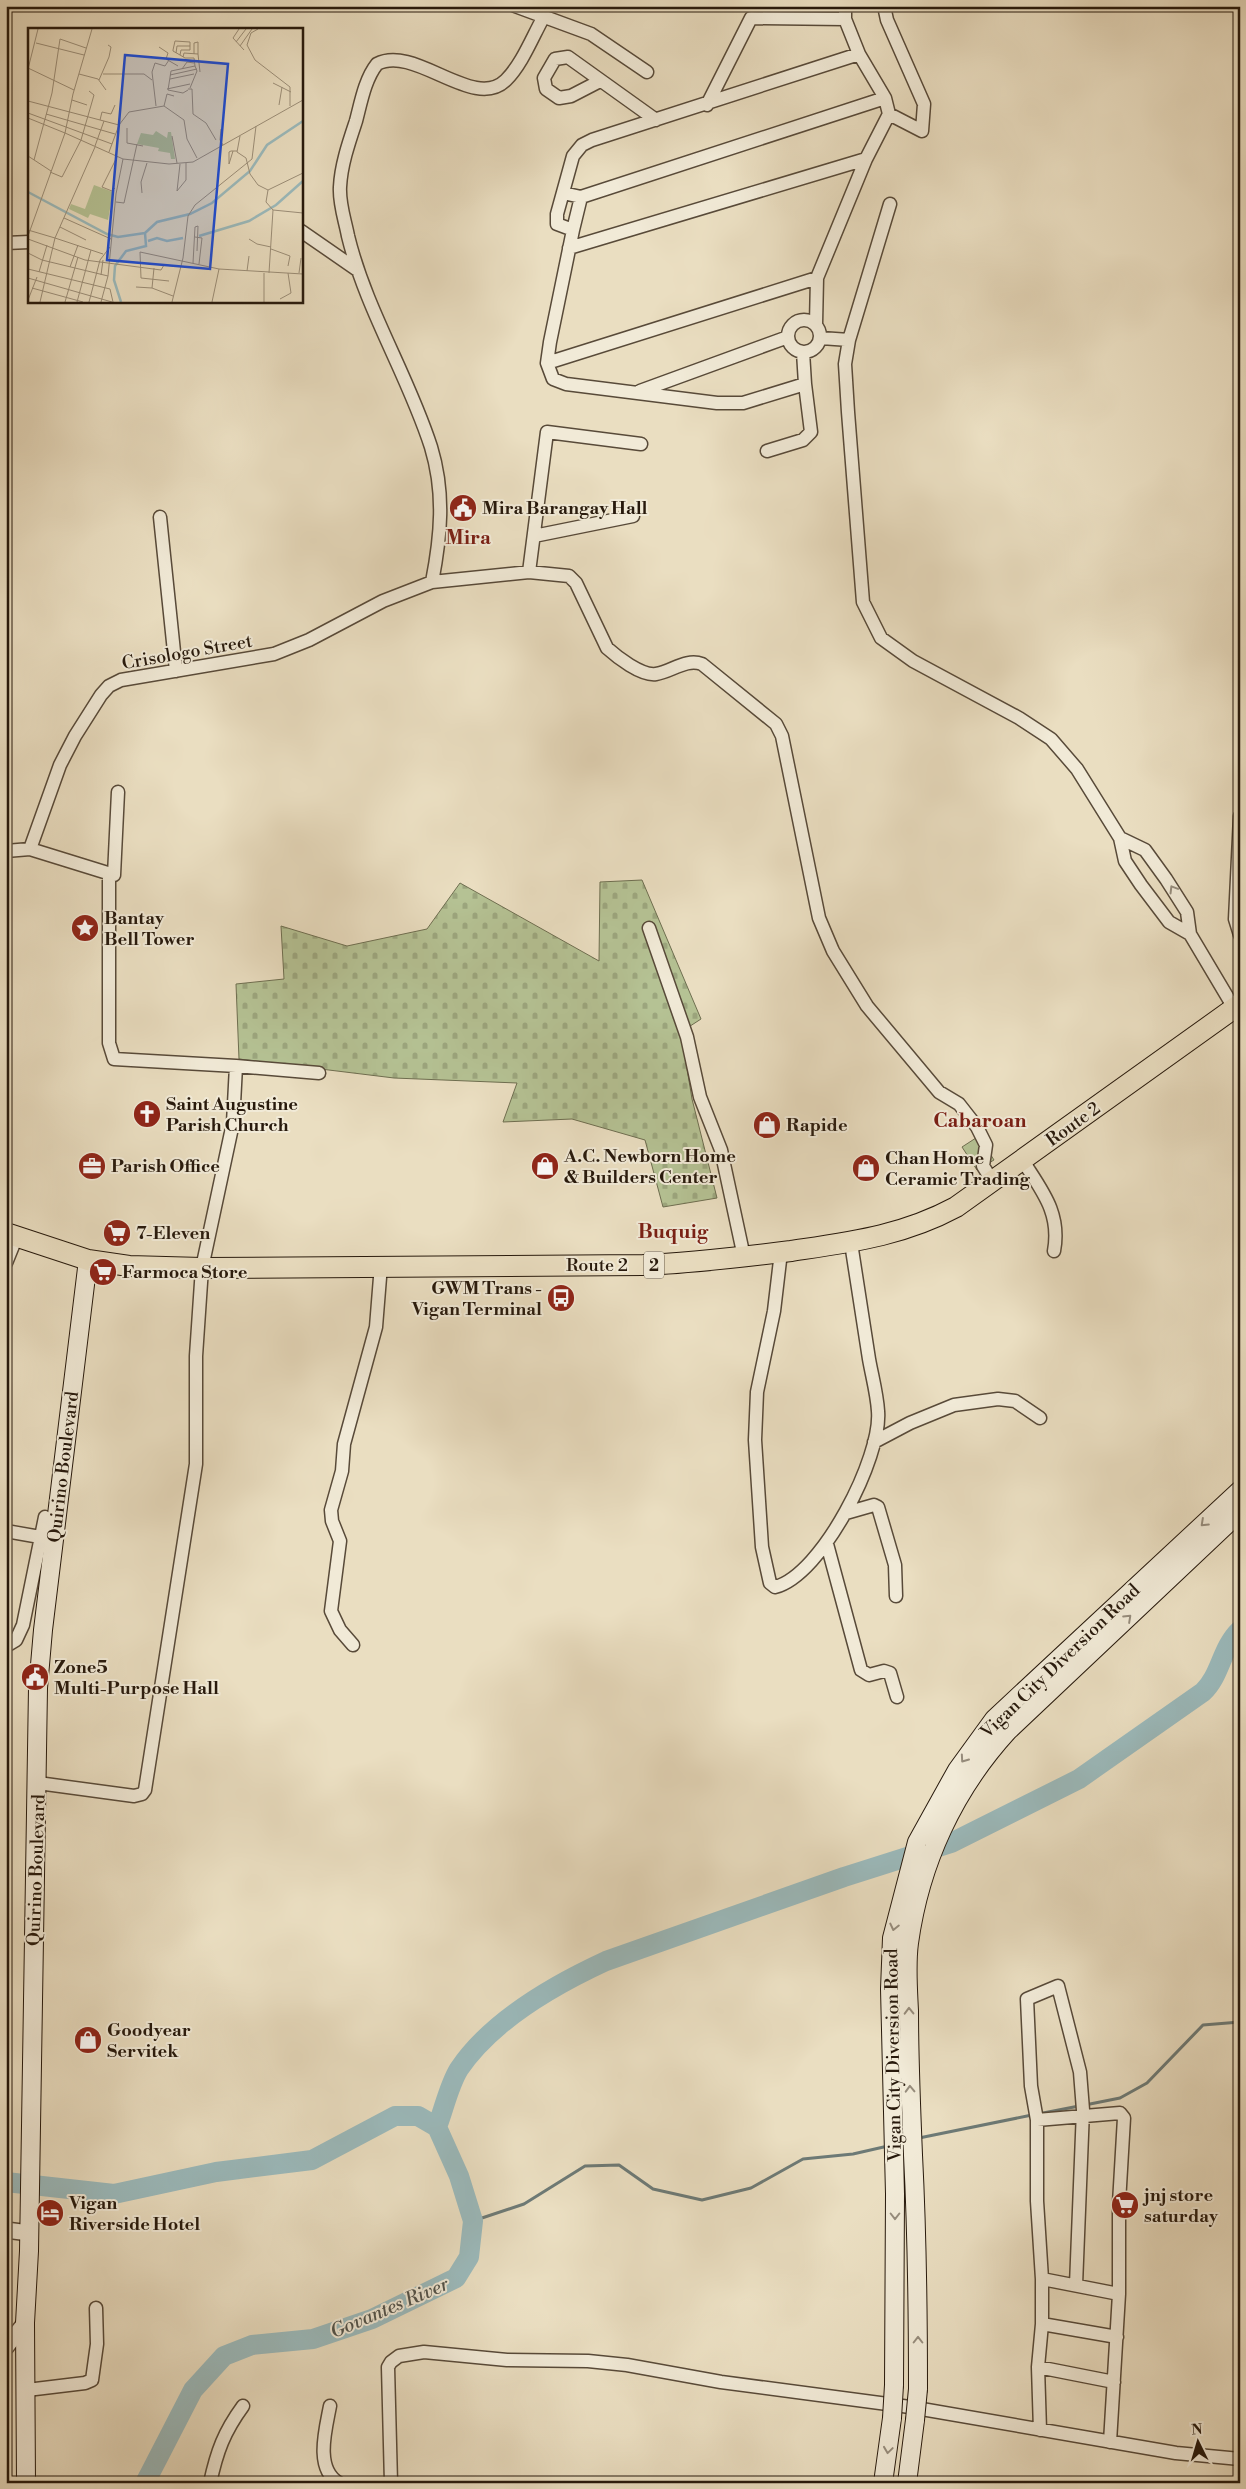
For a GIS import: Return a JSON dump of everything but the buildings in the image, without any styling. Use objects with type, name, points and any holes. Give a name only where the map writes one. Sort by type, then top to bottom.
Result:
[{"type":"highway","name":"Route 2","points":[[12,1234],[88,1260],[129,1266],[202,1268],[381,1265],[643,1265],[744,1257],[851,1243],[900,1231],[930,1221],[956,1206],[1023,1161],[1237,1006]]},
{"type":"main road","name":"Quirino Boulevard","points":[[26,2483],[27,2390],[25,2323],[29,2225],[38,1783],[38,1688],[43,1630],[88,1260]]},
{"type":"main road","name":"Vigan City Diversion Road","points":[[883,2483],[892,2418],[894,2385],[894,2167],[890,1989],[892,1938],[917,1842],[957,1770],[994,1720],[1240,1490]]},
{"type":"main road","name":"Vigan City Diversion Road","points":[[907,2483],[918,2389],[917,2245],[909,2059],[909,1944],[924,1872],[937,1838],[969,1780],[987,1754],[1008,1731],[1240,1512]]},
{"type":"street","points":[[515,6],[543,18],[568,24],[591,34],[647,72]]},
{"type":"street","points":[[884,6],[887,20],[924,104],[922,131],[889,114]]},
{"type":"street","points":[[707,104],[753,12],[845,12],[859,54],[884,98],[889,114],[866,159],[817,278],[816,324],[820,330],[821,338],[814,349],[803,352],[794,349],[788,337],[789,329],[794,323],[802,320],[816,324]]},
{"type":"street","points":[[432,582],[442,507],[431,447],[356,269],[341,205],[340,188],[349,143],[373,70],[383,61],[391,60],[418,67],[474,88],[485,90],[495,88],[512,72],[543,18]]},
{"type":"street","points":[[573,230],[557,224],[557,214],[573,156],[582,145],[859,54]]},
{"type":"street","points":[[600,81],[656,120]]},
{"type":"street","points":[[563,193],[581,197],[884,98]]},
{"type":"street","points":[[569,248],[866,159]]},
{"type":"street","points":[[581,197],[552,328],[547,364],[553,379],[557,382],[717,403],[743,403],[806,384]]},
{"type":"street","points":[[890,204],[849,340],[845,364],[863,602],[881,638],[913,661],[1019,718],[1051,739],[1078,769],[1120,838],[1124,861],[1169,922],[1190,934]]},
{"type":"street","points":[[302,232],[356,269]]},
{"type":"street","points":[[6,244],[28,242]]},
{"type":"street","points":[[547,364],[817,278]]},
{"type":"street","points":[[638,392],[788,337]]},
{"type":"street","points":[[821,338],[849,340]]},
{"type":"street","points":[[767,451],[803,440],[811,432],[803,352]]},
{"type":"street","points":[[528,572],[546,432],[641,444]]},
{"type":"street","points":[[534,536],[633,516]]},
{"type":"street","points":[[160,517],[176,672]]},
{"type":"street","name":"Crisologo Street","points":[[30,849],[60,764],[101,695],[109,686],[121,680],[274,654],[309,640],[384,601],[432,582],[528,572],[563,574],[573,579],[607,648],[615,654],[649,674],[656,674],[696,662],[776,724],[782,736],[819,918],[833,951],[873,1013],[939,1092],[959,1104],[977,1127],[986,1145],[983,1166],[993,1182]]},
{"type":"street","points":[[6,851],[30,849],[111,875],[116,873],[118,792]]},
{"type":"street","points":[[1240,816],[1235,919],[1240,935]]},
{"type":"street","points":[[1120,838],[1145,850],[1161,871],[1187,912],[1190,934],[1237,1006]]},
{"type":"street","points":[[111,875],[110,1043],[114,1060],[236,1066],[319,1073]]},
{"type":"street","points":[[649,928],[687,1037],[700,1097],[721,1150],[744,1257]]},
{"type":"street","points":[[38,1783],[134,1796],[142,1794],[145,1790],[196,1464],[196,1356],[202,1268],[234,1123],[236,1066]]},
{"type":"street","points":[[1023,1161],[1046,1196],[1054,1214],[1057,1227],[1054,1251]]},
{"type":"street","points":[[6,1263],[12,1234]]},
{"type":"street","points":[[781,1252],[774,1311],[758,1392],[755,1440],[762,1547],[770,1583],[775,1587],[787,1584],[827,1544],[846,1513],[874,1442],[878,1412],[851,1243]]},
{"type":"street","points":[[353,1645],[334,1620],[332,1611],[340,1541],[332,1521],[331,1510],[342,1471],[344,1444],[376,1327],[381,1265]]},
{"type":"street","points":[[874,1442],[910,1423],[954,1405],[998,1399],[1015,1401],[1040,1418]]},
{"type":"street","points":[[846,1513],[878,1506],[896,1565],[896,1596]]},
{"type":"street","points":[[6,1646],[16,1640],[23,1625],[45,1517]]},
{"type":"street","points":[[6,1531],[40,1537]]},
{"type":"street","points":[[827,1544],[861,1670],[869,1675],[884,1671],[890,1673],[897,1696]]},
{"type":"street","points":[[1040,2430],[1038,2367],[1042,2324],[1042,2279],[1037,2201],[1036,2119],[1031,2086],[1027,1999],[1058,1986],[1080,2072],[1084,2113],[1079,2182],[1076,2285]]},
{"type":"street","points":[[1036,2119],[1084,2113],[1120,2113],[1124,2118],[1119,2203],[1119,2294],[1110,2442]]},
{"type":"street","points":[[6,2230],[29,2225]]},
{"type":"street","points":[[1042,2279],[1119,2294]]},
{"type":"street","points":[[27,2390],[85,2383],[92,2380],[97,2344],[96,2308]]},
{"type":"street","points":[[6,2347],[25,2323]]},
{"type":"street","points":[[1042,2324],[1117,2337]]},
{"type":"street","points":[[391,2483],[388,2368],[391,2362],[399,2356],[424,2352],[507,2360],[588,2361],[627,2365],[721,2382],[910,2407],[1176,2453],[1240,2459]]},
{"type":"street","points":[[1038,2367],[1114,2382]]},
{"type":"street","points":[[210,2483],[216,2454],[226,2429],[243,2406]]},
{"type":"street","points":[[330,2406],[324,2444],[325,2460],[329,2473],[339,2483]]},
{"type":"green space","points":[[642,880],[701,1019],[681,1032],[692,1099],[717,1198],[663,1207],[645,1140],[572,1119],[503,1122],[517,1083],[394,1078],[239,1059],[236,984],[284,979],[281,926],[347,946],[427,929],[460,883],[599,961],[600,882]]},
{"type":"green space","points":[[979,1136],[994,1160],[977,1170],[962,1147]]},
{"type":"green space","points":[[6,1817],[11,1843],[6,1860]]},
{"type":"waterway","points":[[437,2127],[455,2075],[473,2051],[506,2020],[545,1993],[606,1961],[844,1877],[951,1843],[1079,1779],[1203,1692],[1214,1678],[1229,1645],[1240,1630]]},
{"type":"waterway","points":[[1085,2105],[1120,2098],[1147,2083],[1203,2025],[1240,2022]]},
{"type":"waterway","points":[[1038,2114],[1079,2106]]},
{"type":"waterway","points":[[919,2138],[1032,2115]]},
{"type":"waterway","name":"Govantes River","points":[[6,2182],[114,2194],[216,2172],[312,2160],[395,2116],[418,2116],[437,2127],[459,2176],[473,2221],[469,2257],[456,2278],[372,2319],[313,2339],[252,2345],[224,2356],[193,2390],[145,2483]]},
{"type":"waterway","points":[[473,2221],[524,2204],[585,2166],[619,2165],[653,2189],[702,2200],[751,2188],[803,2159],[853,2154],[888,2146]]},
{"type":"place","name":"Mira Barangay Hall","points":[[463,508]]},
{"type":"place","name":"Bantay Bell Tower","points":[[85,928]]},
{"type":"place","name":"Saint Augustine Parish Church","points":[[147,1114]]},
{"type":"place","name":"Rapide","points":[[767,1125]]},
{"type":"place","name":"Parish Office","points":[[92,1166]]},
{"type":"place","name":"A.C. Newborn Home & Builders Center","points":[[545,1166]]},
{"type":"place","name":"Chan Home Ceramic Trading","points":[[866,1168]]},
{"type":"place","name":"7-Eleven","points":[[117,1233]]},
{"type":"place","name":"Farmoca Store","points":[[103,1272]]},
{"type":"place","name":"GWM Trans - Vigan Terminal","points":[[561,1298]]},
{"type":"place","name":"Zone5 Multi-Purpose Hall","points":[[35,1677]]},
{"type":"place","name":"Goodyear Servitek","points":[[88,2040]]},
{"type":"place","name":"jnj store saturday","points":[[1125,2205]]},
{"type":"place","name":"Vigan Riverside Hotel","points":[[50,2213]]},
{"type":"district","name":"Mira","points":[[468,537]]},
{"type":"district","name":"Cabaroan","points":[[980,1120]]},
{"type":"district","name":"Buquig","points":[[673,1231]]}]
